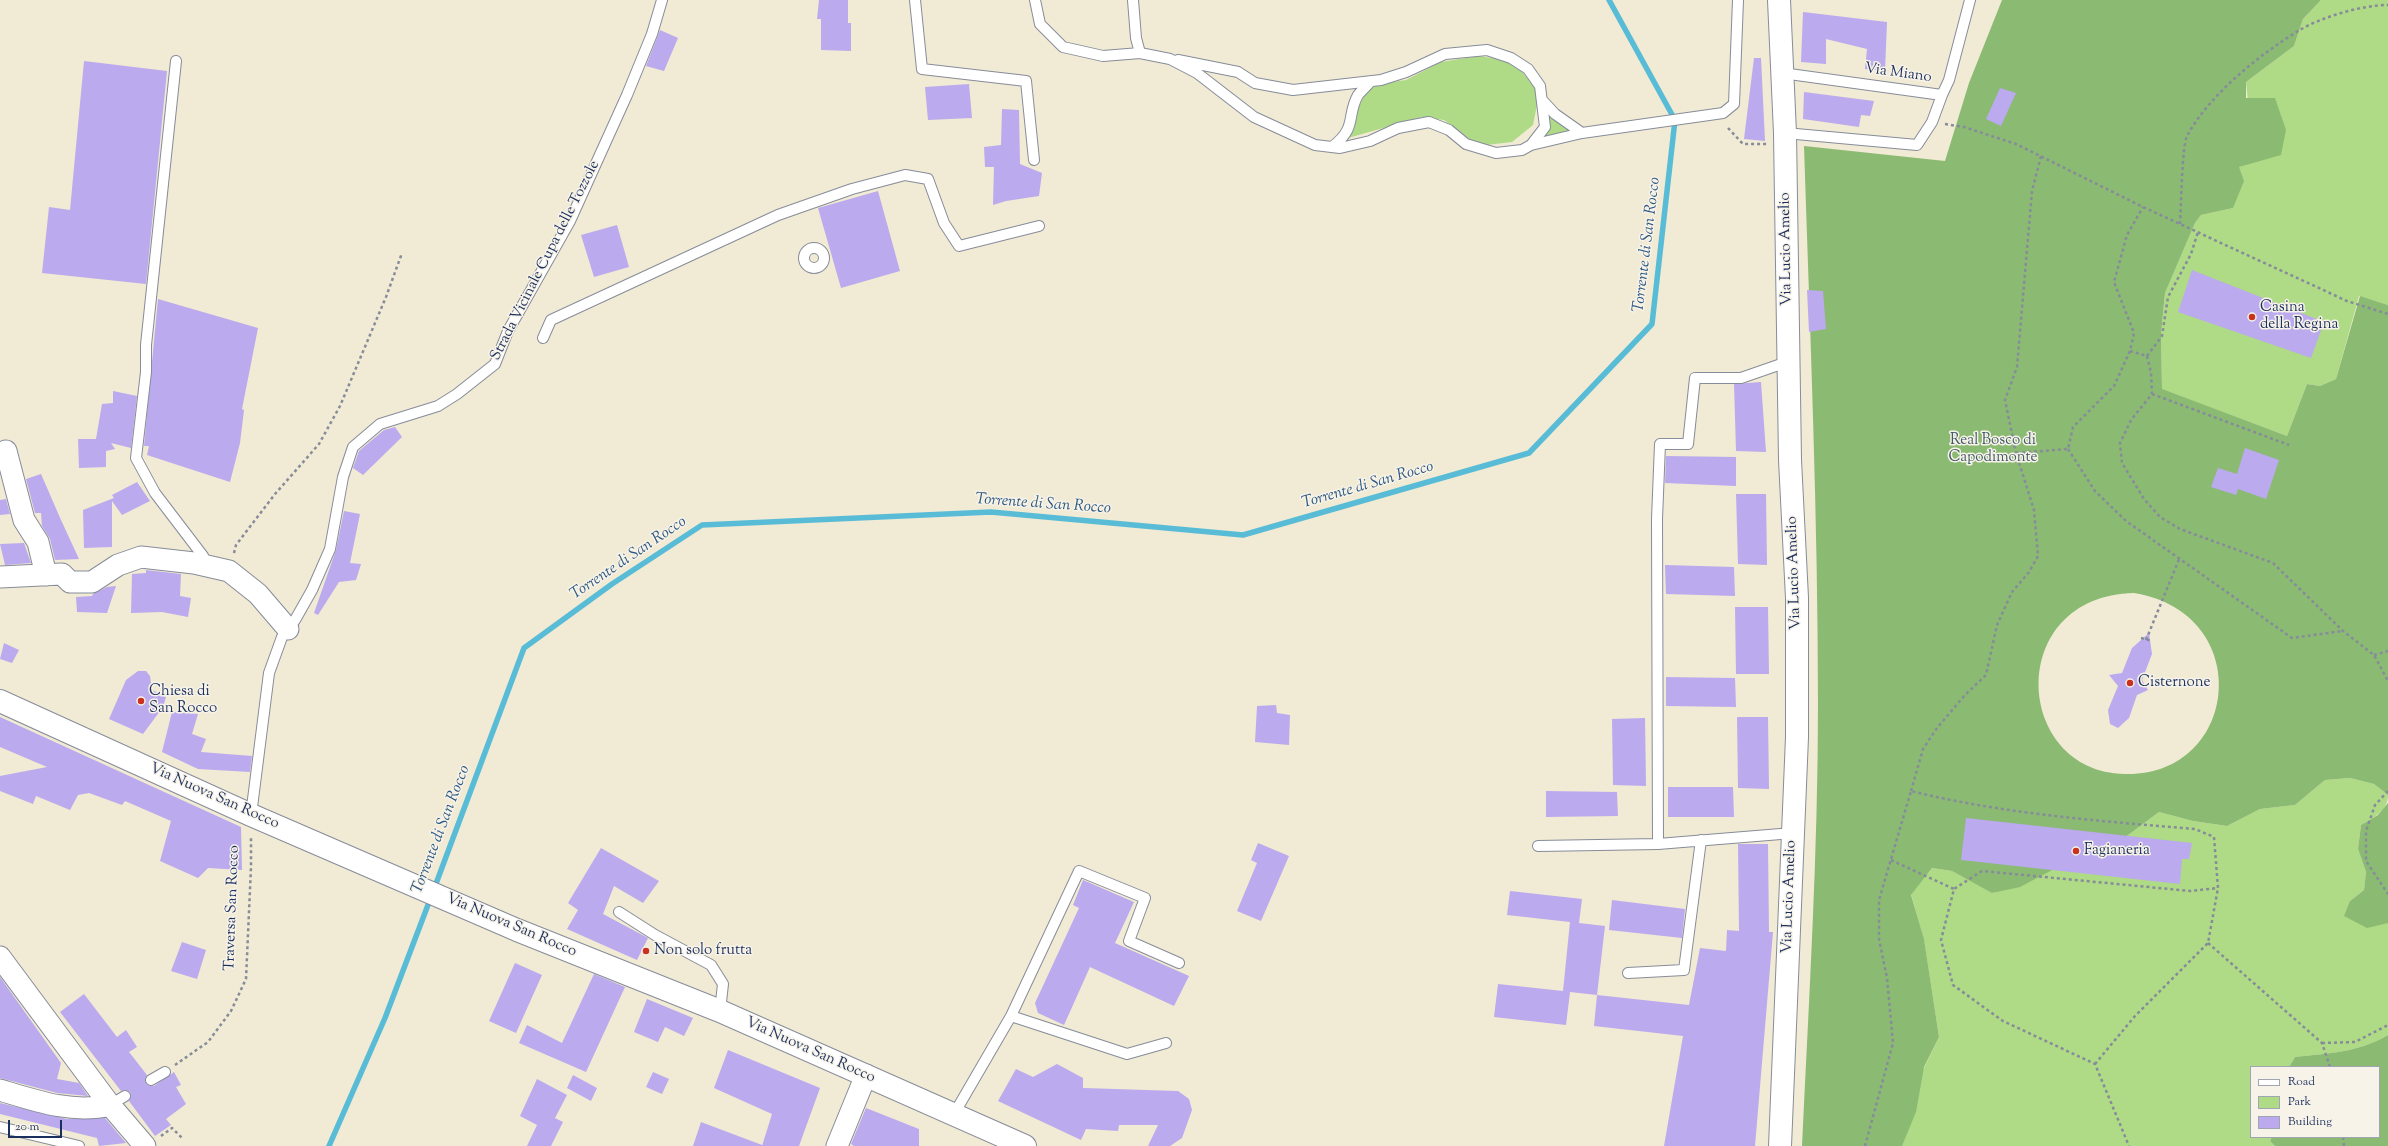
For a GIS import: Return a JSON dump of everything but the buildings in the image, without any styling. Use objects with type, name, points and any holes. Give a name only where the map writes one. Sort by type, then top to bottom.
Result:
[{"type":"main road","name":"Via Lucio Amelio","points":[[1779,0],[1782,73],[1778,139],[1790,360],[1790,460],[1797,598],[1797,737],[1780,1146]]},
{"type":"main road","name":"Via Nuova San Rocco","points":[[0,701],[251,815],[517,930],[720,1011],[1025,1146]]},
{"type":"street","points":[[6,451],[24,520],[38,542],[46,575]]},
{"type":"street","points":[[0,577],[62,574],[70,582],[92,582],[118,565],[141,557],[208,566],[229,571],[258,594],[288,629]]},
{"type":"street","points":[[0,958],[152,1142]]},
{"type":"street","points":[[837,1146],[866,1076]]},
{"type":"street","points":[[0,1090],[38,1102],[84,1110],[117,1100]]},
{"type":"lane","name":"Strada Vicinale Cupa delle Tozzole","points":[[251,815],[269,673],[282,637],[312,590],[330,549],[343,477],[353,447],[380,424],[438,406],[495,364],[508,331],[576,207],[627,95],[652,34],[662,0]]},
{"type":"lane","points":[[915,0],[922,69],[1026,81],[1034,160]]},
{"type":"lane","points":[[1035,0],[1040,24],[1063,47],[1103,56],[1140,53],[1238,72],[1255,83],[1293,90],[1371,81],[1406,72],[1445,54],[1487,50],[1511,58],[1528,69],[1540,86],[1545,127],[1531,145]]},
{"type":"lane","points":[[1133,0],[1136,38],[1140,53]]},
{"type":"lane","points":[[1170,59],[1197,73],[1254,117],[1315,145],[1340,148],[1370,141],[1398,128],[1429,122],[1449,130],[1466,144],[1496,153],[1522,150],[1531,145],[1582,133],[1723,113],[1734,104],[1738,0]]},
{"type":"lane","points":[[1942,95],[1948,80],[1970,0]]},
{"type":"lane","points":[[176,61],[146,345],[146,372],[136,458],[155,493],[203,556],[208,566]]},
{"type":"lane","name":"Via Miano","points":[[1778,139],[1917,145],[1932,122],[1942,95],[1782,73]]},
{"type":"lane","points":[[1332,147],[1342,139],[1350,126],[1358,96],[1371,81]]},
{"type":"lane","points":[[1542,99],[1555,114],[1582,133]]},
{"type":"lane","points":[[543,338],[551,320],[778,215],[852,188],[905,175],[928,179],[944,223],[959,246],[1039,226]]},
{"type":"lane","points":[[1658,844],[1657,519],[1660,444],[1688,444],[1695,378],[1740,378],[1790,360]]},
{"type":"lane","points":[[1538,846],[1658,844],[1793,833]]},
{"type":"lane","points":[[1628,973],[1684,970],[1701,840]]},
{"type":"lane","points":[[954,1114],[1011,1016],[1079,871],[1144,898],[1129,941],[1179,963]]},
{"type":"lane","points":[[619,912],[655,935],[712,965],[723,984],[720,1011]]},
{"type":"lane","points":[[1011,1016],[1127,1054],[1166,1043]]},
{"type":"lane","points":[[151,1080],[165,1072]]},
{"type":"lane","points":[[0,1127],[79,1146]]},
{"type":"path","points":[[2180,224],[2186,137],[2221,90],[2299,30],[2333,16],[2372,5],[2388,5]]},
{"type":"path","points":[[1932,122],[1972,130],[2016,144],[2180,224],[2347,301],[2388,314]]},
{"type":"path","points":[[1728,128],[1743,144],[1778,139]]},
{"type":"path","points":[[1865,1146],[1893,1043],[1887,978],[1879,931],[1879,900],[1923,750],[1937,728],[1965,695],[1986,675],[1997,625],[2012,592],[2029,572],[2038,556],[2034,510],[2016,453],[2005,400],[2017,367],[2032,191],[2041,156]]},
{"type":"path","points":[[2143,206],[2127,235],[2114,282],[2134,333],[2130,351],[2114,386],[2073,426],[2068,449],[2095,491],[2126,521],[2180,557],[2292,638],[2343,631]]},
{"type":"path","points":[[2147,356],[2162,336],[2168,297],[2191,254],[2198,232]]},
{"type":"path","points":[[229,571],[236,545],[275,494],[319,444],[336,413],[386,297],[402,253]]},
{"type":"path","points":[[2130,351],[2147,356]]},
{"type":"path","points":[[2147,356],[2151,373],[2152,394],[2131,420],[2120,443],[2122,463],[2144,499],[2160,517],[2180,529],[2273,563],[2343,631],[2374,655],[2388,681]]},
{"type":"path","points":[[2152,394],[2289,445]]},
{"type":"path","points":[[2016,453],[2068,449]]},
{"type":"path","points":[[2146,640],[2180,557]]},
{"type":"path","points":[[2142,638],[2152,641]]},
{"type":"path","points":[[2374,655],[2388,651]]},
{"type":"path","points":[[1911,791],[1938,798],[2034,813],[2195,829],[2214,837],[2218,888],[2208,943],[2135,1016],[2095,1064]]},
{"type":"path","points":[[2388,791],[2375,805],[2366,830],[2366,861],[2388,894]]},
{"type":"path","name":"Traversa San Rocco","points":[[165,1072],[208,1042],[231,1011],[246,979],[252,868],[251,815]]},
{"type":"path","points":[[1891,860],[1954,889]]},
{"type":"path","points":[[2129,1146],[2095,1064],[2003,1020],[1953,984],[1942,940],[1954,889],[1982,871],[2190,891],[2218,888]]},
{"type":"path","points":[[2208,943],[2322,1043],[2330,1066]]},
{"type":"path","points":[[2322,1043],[2355,1042],[2388,1025]]},
{"type":"path","points":[[152,1142],[172,1128],[183,1139]]},
{"type":"green space","name":"Real Bosco di Capodimonte","points":[[2002,0],[2321,0],[2303,19],[2294,46],[2246,82],[2246,98],[2275,98],[2286,130],[2281,155],[2239,167],[2244,181],[2233,208],[2201,215],[2195,223],[2165,293],[2161,334],[2162,389],[2287,436],[2307,384],[2320,386],[2336,379],[2360,296],[2388,305],[2388,795],[2374,784],[2350,778],[2325,780],[2295,805],[2260,809],[2227,826],[2193,821],[2159,812],[2108,850],[2073,859],[2020,887],[1992,893],[1952,871],[1932,868],[1911,895],[1924,939],[1939,1037],[1924,1067],[1916,1112],[1902,1146],[1802,1146],[1815,870],[1818,759],[1818,634],[1815,494],[1804,146],[1945,161],[1969,83]],"holes":[[[2134,593],[2174,607],[2201,630],[2216,660],[2219,692],[2211,723],[2192,750],[2163,768],[2125,774],[2088,766],[2061,745],[2044,717],[2039,684],[2044,651],[2062,622],[2092,602]]]},
{"type":"green space","points":[[2321,0],[2388,0],[2388,305],[2359,296],[2336,379],[2320,386],[2307,384],[2287,436],[2162,390],[2161,334],[2165,293],[2195,223],[2201,215],[2233,208],[2239,167],[2254,161],[2246,82],[2294,46],[2303,19]]},
{"type":"green space","points":[[1478,56],[1506,60],[1523,73],[1535,88],[1537,105],[1533,125],[1512,142],[1486,145],[1475,143],[1444,120],[1422,117],[1348,138],[1358,109],[1366,92],[1379,84],[1406,80],[1441,62]]},
{"type":"green space","points":[[1546,108],[1575,132],[1539,140]]},
{"type":"green space","points":[[2350,778],[2374,784],[2388,795],[2383,810],[2375,817],[2361,825],[2358,849],[2366,872],[2364,890],[2350,901],[2388,923],[2388,1035],[2354,1049],[2295,1057],[2290,1066],[2250,1066],[2250,1138],[2272,1138],[2270,1141],[2275,1146],[1866,1146],[1923,1070],[1939,1037],[1924,940],[1911,894],[1932,868],[1952,871],[1993,893],[2073,859],[2108,850],[2159,812],[2193,821],[2227,826],[2260,809],[2295,805],[2325,780]]},
{"type":"green space","points":[[2388,803],[2388,923],[2367,928],[2344,916],[2350,901],[2364,890],[2366,872],[2358,849],[2361,825],[2378,815]]},
{"type":"green space","points":[[2388,1035],[2388,1146],[2275,1146],[2270,1141],[2272,1138],[2380,1138],[2380,1066],[2290,1066],[2295,1057],[2354,1049]]},
{"type":"waterway","name":"Torrente di San Rocco","points":[[434,889],[524,648],[612,584],[702,525],[991,512],[1243,535],[1529,453],[1652,324],[1675,120],[1609,0]]},
{"type":"waterway","name":"Torrente di San Rocco","points":[[329,1146],[385,1018],[431,897]]},
{"type":"place","name":"Casina della Regina","points":[[2252,317]]},
{"type":"place","name":"Cisternone","points":[[2130,683]]},
{"type":"place","name":"Chiesa di San Rocco","points":[[141,701]]},
{"type":"place","name":"Fagianeria","points":[[2076,851]]},
{"type":"place","name":"Non solo frutta","points":[[646,951]]}]
